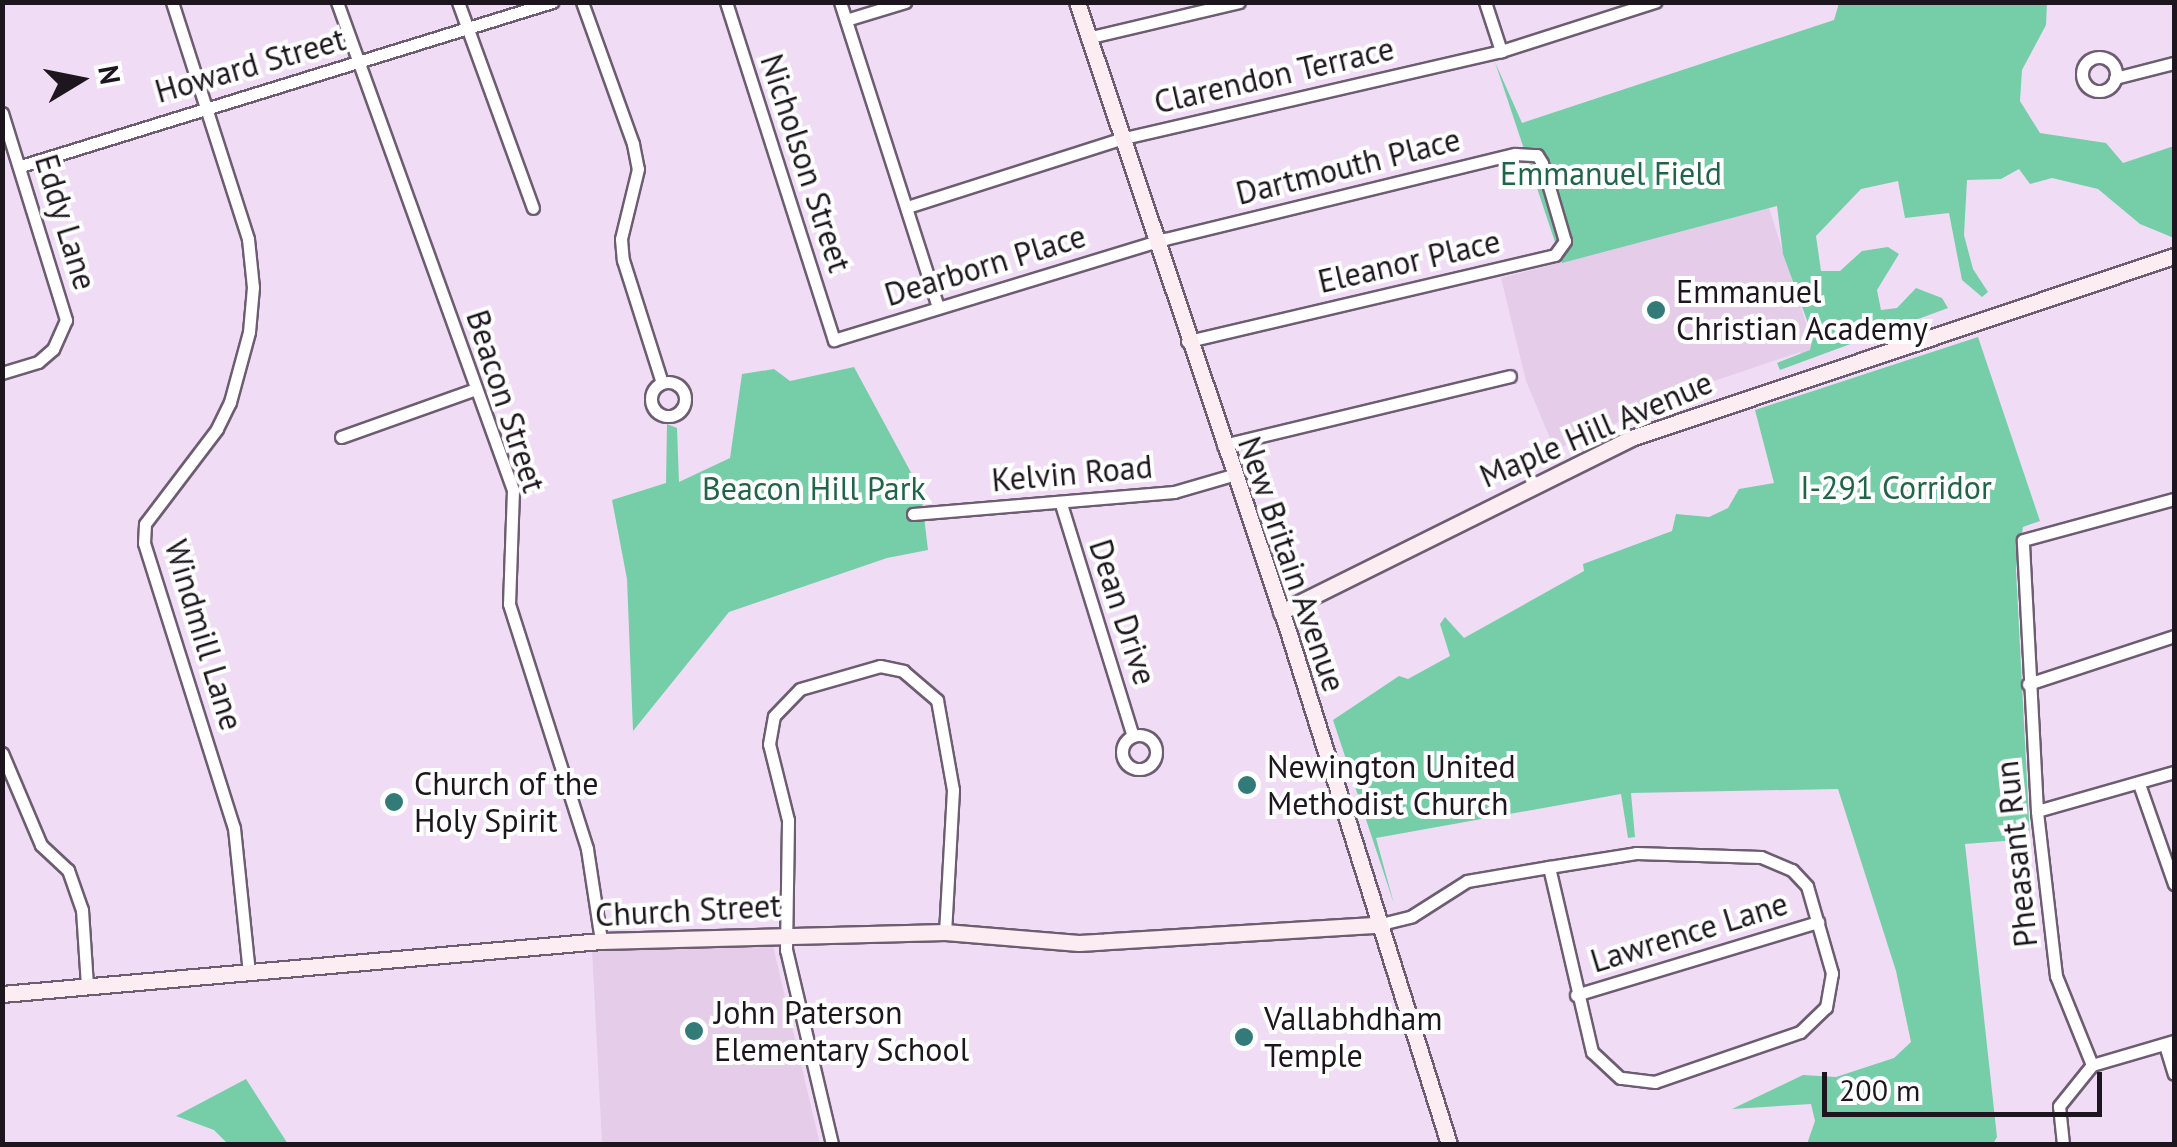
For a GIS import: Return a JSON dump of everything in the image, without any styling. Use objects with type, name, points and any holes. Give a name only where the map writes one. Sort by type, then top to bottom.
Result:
[{"type":"main road","name":"New Britain Avenue","points":[[1077,2],[1153,242],[1282,612],[1450,1144]]},
{"type":"main road","name":"Maple Hill Avenue","points":[[1282,612],[1631,438],[2174,256]]},
{"type":"main road","name":"Church Street","points":[[2,994],[601,941],[787,932],[945,932],[1079,943],[1378,924]]},
{"type":"street","name":"Windmill Lane","points":[[172,2],[248,239],[250,332],[217,429],[145,524],[144,543],[234,828],[250,973]]},
{"type":"street","name":"Beacon Street","points":[[338,2],[512,490],[509,604],[587,849],[601,941]]},
{"type":"street","points":[[458,2],[532,208]]},
{"type":"street","name":"Howard Street","points":[[21,166],[205,104],[552,2]]},
{"type":"street","points":[[582,2],[633,144],[638,169],[621,239],[623,260],[662,383]]},
{"type":"street","name":"Nicholson Street","points":[[726,2],[834,340]]},
{"type":"street","points":[[840,2],[938,308]]},
{"type":"street","points":[[846,20],[905,2]]},
{"type":"street","points":[[1087,38],[1238,2]]},
{"type":"street","points":[[1485,2],[1501,51]]},
{"type":"street","name":"Clarendon Terrace","points":[[907,207],[1120,138],[1501,51],[1655,2]]},
{"type":"street","points":[[2115,78],[2174,63]]},
{"type":"street","name":"Eddy Lane","points":[[2,113],[66,320],[53,349],[38,362],[2,374]]},
{"type":"street","name":"Dartmouth Place","points":[[1153,242],[1515,154],[1537,155],[1545,172]]},
{"type":"street","name":"Eleanor Place","points":[[1188,342],[1554,255],[1565,241],[1545,172]]},
{"type":"street","name":"Dearborn Place","points":[[834,340],[1153,242]]},
{"type":"street","points":[[1223,446],[1510,376]]},
{"type":"street","points":[[341,436],[476,389]]},
{"type":"street","name":"Kelvin Road","points":[[913,514],[1174,492],[1233,476]]},
{"type":"street","name":"Pheasant Run","points":[[2092,1066],[2056,976],[2028,684],[2023,540],[2174,499]]},
{"type":"street","name":"Dean Drive","points":[[1060,504],[1133,736]]},
{"type":"street","points":[[2028,684],[2174,636]]},
{"type":"street","points":[[832,1144],[793,986],[787,932],[788,820],[772,767],[770,728],[800,689],[880,666],[920,682],[937,700],[945,726],[953,790],[945,932]]},
{"type":"street","points":[[2,753],[41,845],[68,870],[82,910],[87,986]]},
{"type":"street","points":[[2038,811],[2174,772]]},
{"type":"street","points":[[2139,784],[2174,884]]},
{"type":"street","points":[[1378,924],[1412,916],[1467,882],[1549,867],[1636,853],[1760,857],[1792,870],[1807,886],[1832,974],[1826,1007],[1800,1032],[1656,1082],[1620,1078],[1592,1052],[1549,867]]},
{"type":"street","name":"Lawrence Lane","points":[[1576,995],[1818,922]]},
{"type":"street","points":[[2063,1144],[2059,1106],[2092,1066],[2170,1043],[2174,1074]]},
{"type":"shaded area","name":"Emmanuel Christian Academy","points":[[1769,208],[1816,354],[1803,358],[1800,352],[1705,384],[1555,450],[1526,381],[1501,278]]},
{"type":"shaded area","name":"John Paterson Elementary School","points":[[766,942],[773,946],[820,1144],[602,1144],[592,950]]},
{"type":"green space","name":"Emmanuel Field","points":[[1839,3],[2047,3],[2046,25],[2022,70],[2020,101],[2040,133],[2106,143],[2123,163],[2174,146],[2174,238],[2140,224],[2098,189],[2052,178],[2030,184],[2019,169],[2001,179],[1967,180],[1964,235],[1973,269],[1988,292],[1982,297],[1962,280],[1949,213],[1905,218],[1898,181],[1861,189],[1816,236],[1821,271],[1840,271],[1862,251],[1888,247],[1899,254],[1877,290],[1881,310],[1897,308],[1916,288],[1942,298],[1948,308],[1780,370],[1777,363],[1810,350],[1813,337],[1783,254],[1777,206],[1562,263],[1495,62],[1522,123],[1834,20]]},
{"type":"green space","name":"I-291 Corridor","points":[[1978,337],[2040,521],[2023,527],[2016,570],[2030,839],[1965,844],[1997,1137],[1993,1144],[1807,1144],[1815,1121],[1811,1104],[1732,1109],[1803,1075],[1836,1077],[1894,1058],[1911,1042],[1896,971],[1838,789],[1631,793],[1635,837],[1628,838],[1621,794],[1376,838],[1394,904],[1333,720],[1399,676],[1408,679],[1450,656],[1440,624],[1445,617],[1464,638],[1584,571],[1583,564],[1672,531],[1676,514],[1709,517],[1728,508],[1739,489],[1774,483],[1755,410]]},
{"type":"green space","name":"Beacon Hill Park","points":[[854,367],[921,491],[928,550],[887,558],[729,612],[633,731],[627,579],[612,500],[666,483],[667,424],[677,428],[679,482],[730,458],[742,374],[774,369],[790,381]]},
{"type":"green space","points":[[246,1079],[288,1144],[228,1144],[214,1130],[176,1116]]},
{"type":"place","name":"Emmanuel Christian Academy","points":[[1656,310]]},
{"type":"place","name":"Newington United Methodist Church","points":[[1247,785]]},
{"type":"place","name":"Church of the Holy Spirit","points":[[394,802]]},
{"type":"place","name":"John Paterson Elementary School","points":[[694,1031]]},
{"type":"place","name":"Vallabhdham Temple","points":[[1244,1037]]}]
